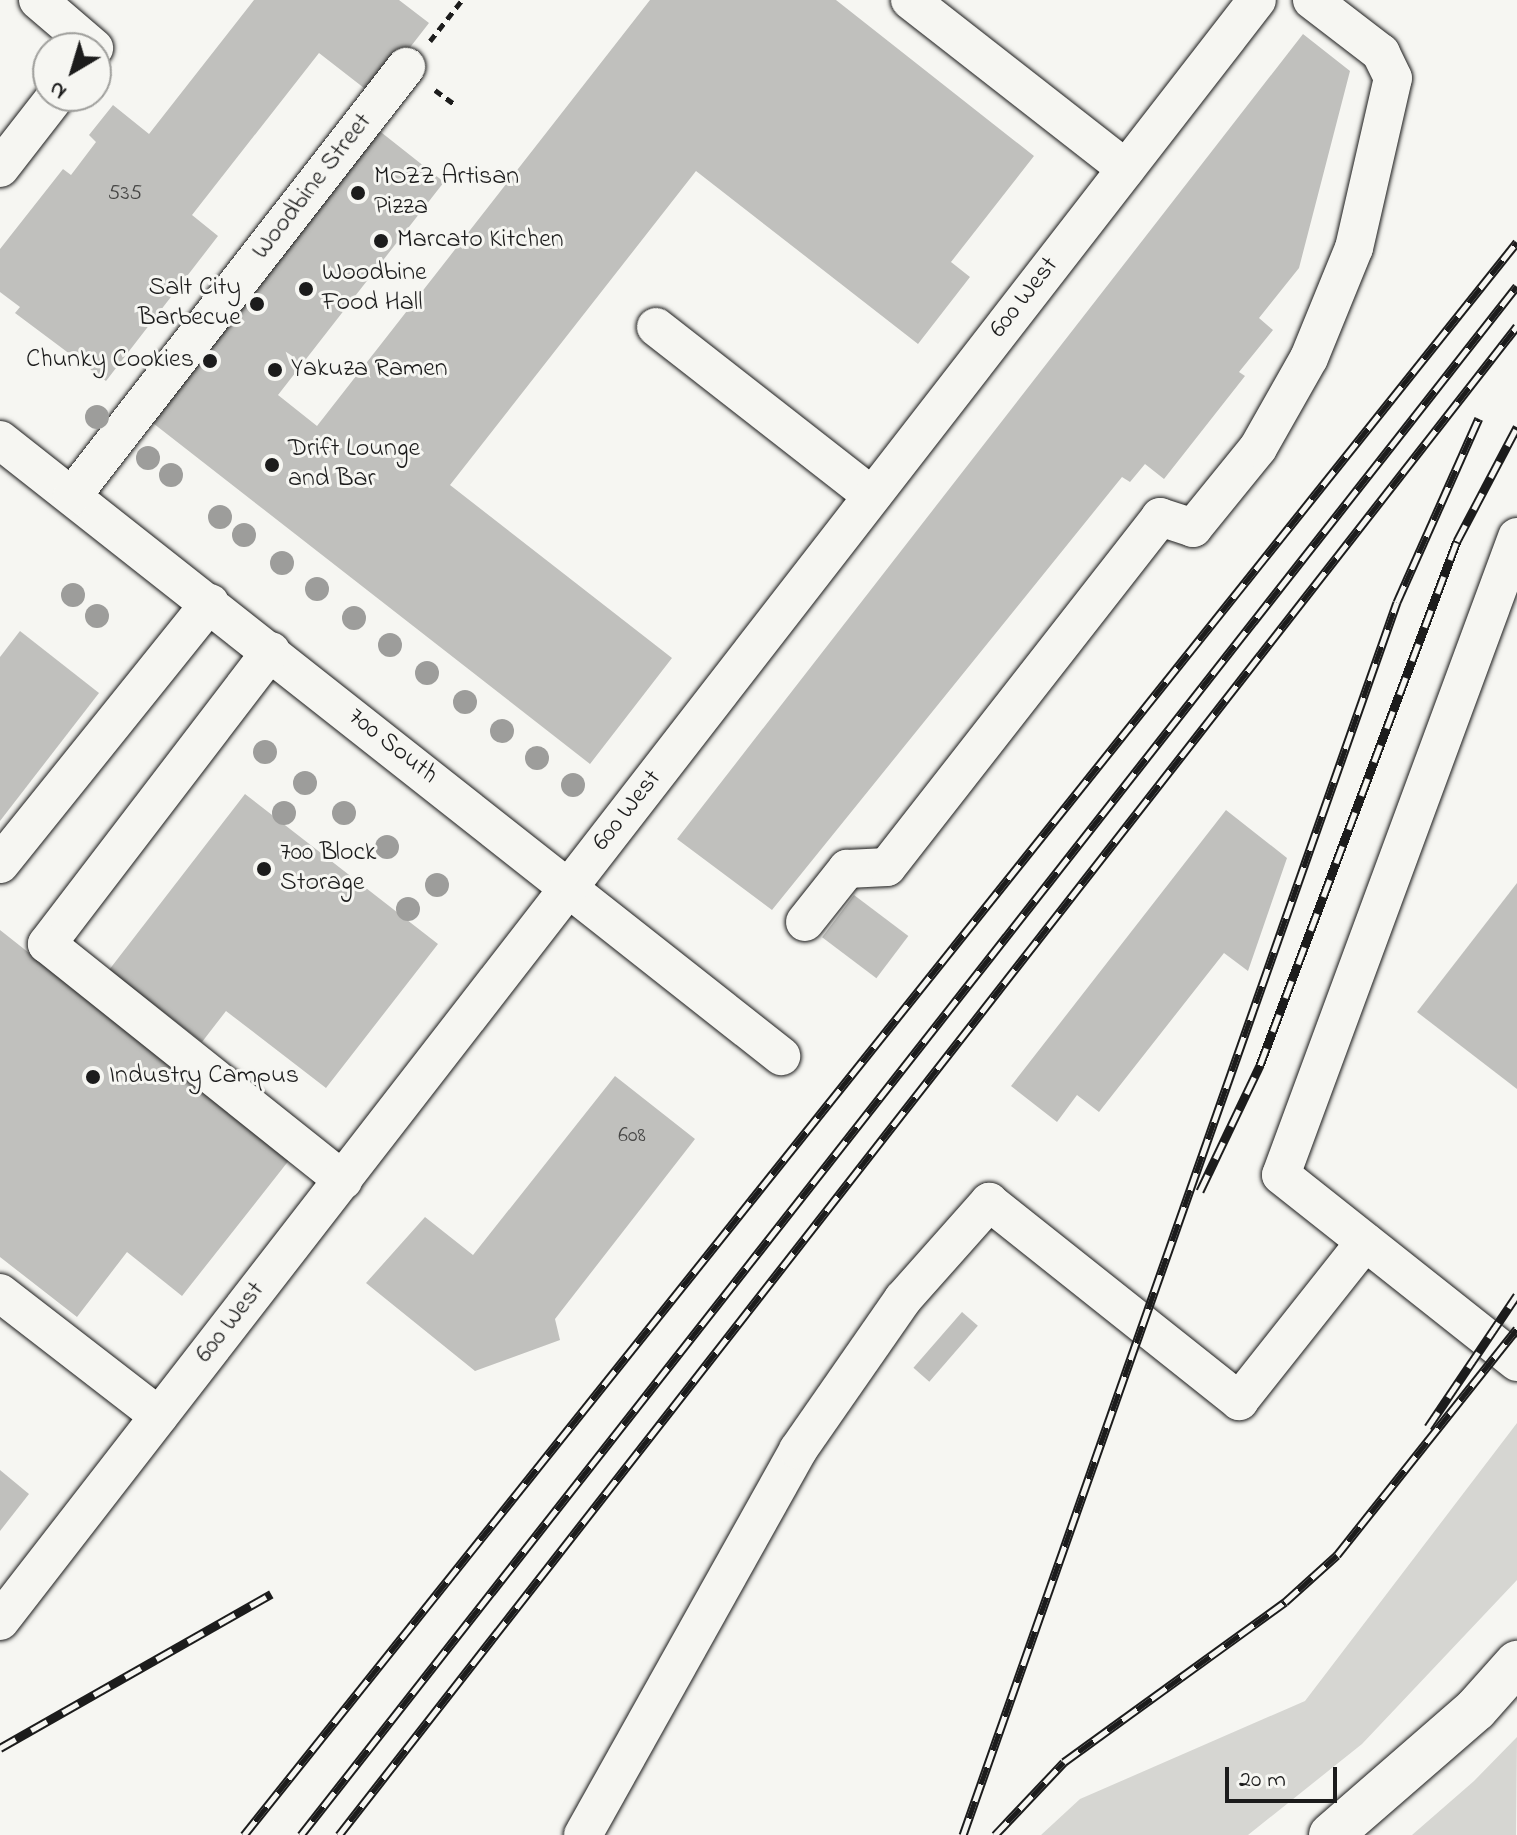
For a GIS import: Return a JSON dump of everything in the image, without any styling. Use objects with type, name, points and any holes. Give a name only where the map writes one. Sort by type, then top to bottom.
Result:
[{"type":"highway","points":[[1331,1835],[1476,1709],[1517,1663]]},
{"type":"street","points":[[38,0],[75,32]]},
{"type":"street","points":[[910,0],[1126,169]]},
{"type":"street","name":"600 West","points":[[0,1621],[1257,0]]},
{"type":"street","points":[[805,922],[847,869],[887,867],[1160,517],[1193,528],[1258,448],[1309,358],[1354,248],[1393,78],[1381,53],[1312,0]]},
{"type":"street","name":"Woodbine Street","points":[[72,496],[413,61]]},
{"type":"street","points":[[0,168],[44,112]]},
{"type":"street","points":[[656,327],[872,496]]},
{"type":"street","name":"700 South","points":[[0,440],[781,1056]]},
{"type":"street","points":[[1517,537],[1506,595],[1281,1175],[1517,1362]]},
{"type":"street","points":[[0,864],[210,603]]},
{"type":"street","points":[[271,651],[47,944],[343,1180]]},
{"type":"street","points":[[583,1835],[798,1450],[903,1299],[989,1202],[1239,1401],[1365,1242]]},
{"type":"street","points":[[0,1293],[159,1416]]},
{"type":"path","points":[[413,61],[462,0]]},
{"type":"shaded area","points":[[1517,1423],[1517,1580],[1362,1744],[1248,1835],[1041,1835],[1080,1799],[1305,1701]]},
{"type":"shaded area","points":[[1517,1737],[1516,1835],[1412,1835],[1474,1781]]},
{"type":"building","points":[[254,0],[399,0],[429,23],[373,95],[319,53],[192,215],[218,236],[106,381],[15,313],[20,307],[0,292],[0,249],[63,169],[71,175],[96,142],[89,135],[107,112],[112,112],[113,105],[149,134]]},
{"type":"building","points":[[650,0],[836,0],[1034,156],[951,262],[970,277],[918,344],[696,171],[450,485],[672,658],[590,764],[149,420],[377,129],[444,182],[278,395],[317,426]]},
{"type":"building","points":[[1303,34],[1350,71],[1299,268],[1259,318],[1273,330],[1239,372],[1245,376],[1164,479],[1145,464],[1130,482],[1122,477],[772,910],[677,839]]},
{"type":"building","points":[[20,631],[99,693],[0,821],[0,657]]},
{"type":"building","name":"700 Block Storage","points":[[245,794],[438,944],[326,1088],[226,1011],[202,1042],[109,970]]},
{"type":"building","points":[[1226,810],[1287,858],[1248,971],[1224,953],[1099,1112],[1077,1095],[1057,1122],[1011,1086]]},
{"type":"building","points":[[1517,883],[1517,1089],[1417,1012]]},
{"type":"building","points":[[854,895],[908,936],[876,978],[822,937]]},
{"type":"building","name":"Industry Campus","points":[[0,930],[290,1159],[182,1296],[127,1252],[77,1317],[0,1257]]},
{"type":"building","points":[[615,1076],[695,1139],[555,1319],[560,1340],[475,1371],[366,1283],[425,1217],[473,1255]]},
{"type":"building","points":[[962,1312],[978,1326],[929,1382],[913,1368]]},
{"type":"building","points":[[0,1470],[29,1494],[0,1531]]},
{"type":"railway","points":[[244,1835],[1517,242]]},
{"type":"railway","points":[[301,1835],[1517,286]]},
{"type":"railway","points":[[339,1835],[1517,326]]},
{"type":"railway","points":[[963,1835],[1397,602],[1479,418]]},
{"type":"railway","points":[[1200,1191],[1260,1065],[1457,541],[1517,427]]},
{"type":"railway","points":[[1428,1427],[1517,1295]]},
{"type":"railway","points":[[995,1835],[1064,1762],[1285,1602],[1337,1555],[1517,1329]]},
{"type":"railway","points":[[0,1748],[271,1594]]},
{"type":"place","name":"MOZZ Artisan Pizza","points":[[358,193]]},
{"type":"place","name":"Marcato Kitchen","points":[[381,241]]},
{"type":"place","name":"Woodbine Food Hall","points":[[306,289]]},
{"type":"place","name":"Salt City Barbecue","points":[[257,304]]},
{"type":"place","name":"Chunky Cookies","points":[[210,361]]},
{"type":"place","name":"Yakuza Ramen","points":[[275,370]]},
{"type":"place","name":"Drift Lounge and Bar","points":[[272,465]]},
{"type":"place","name":"700 Block Storage","points":[[264,869]]},
{"type":"place","name":"Industry Campus","points":[[93,1077]]}]
